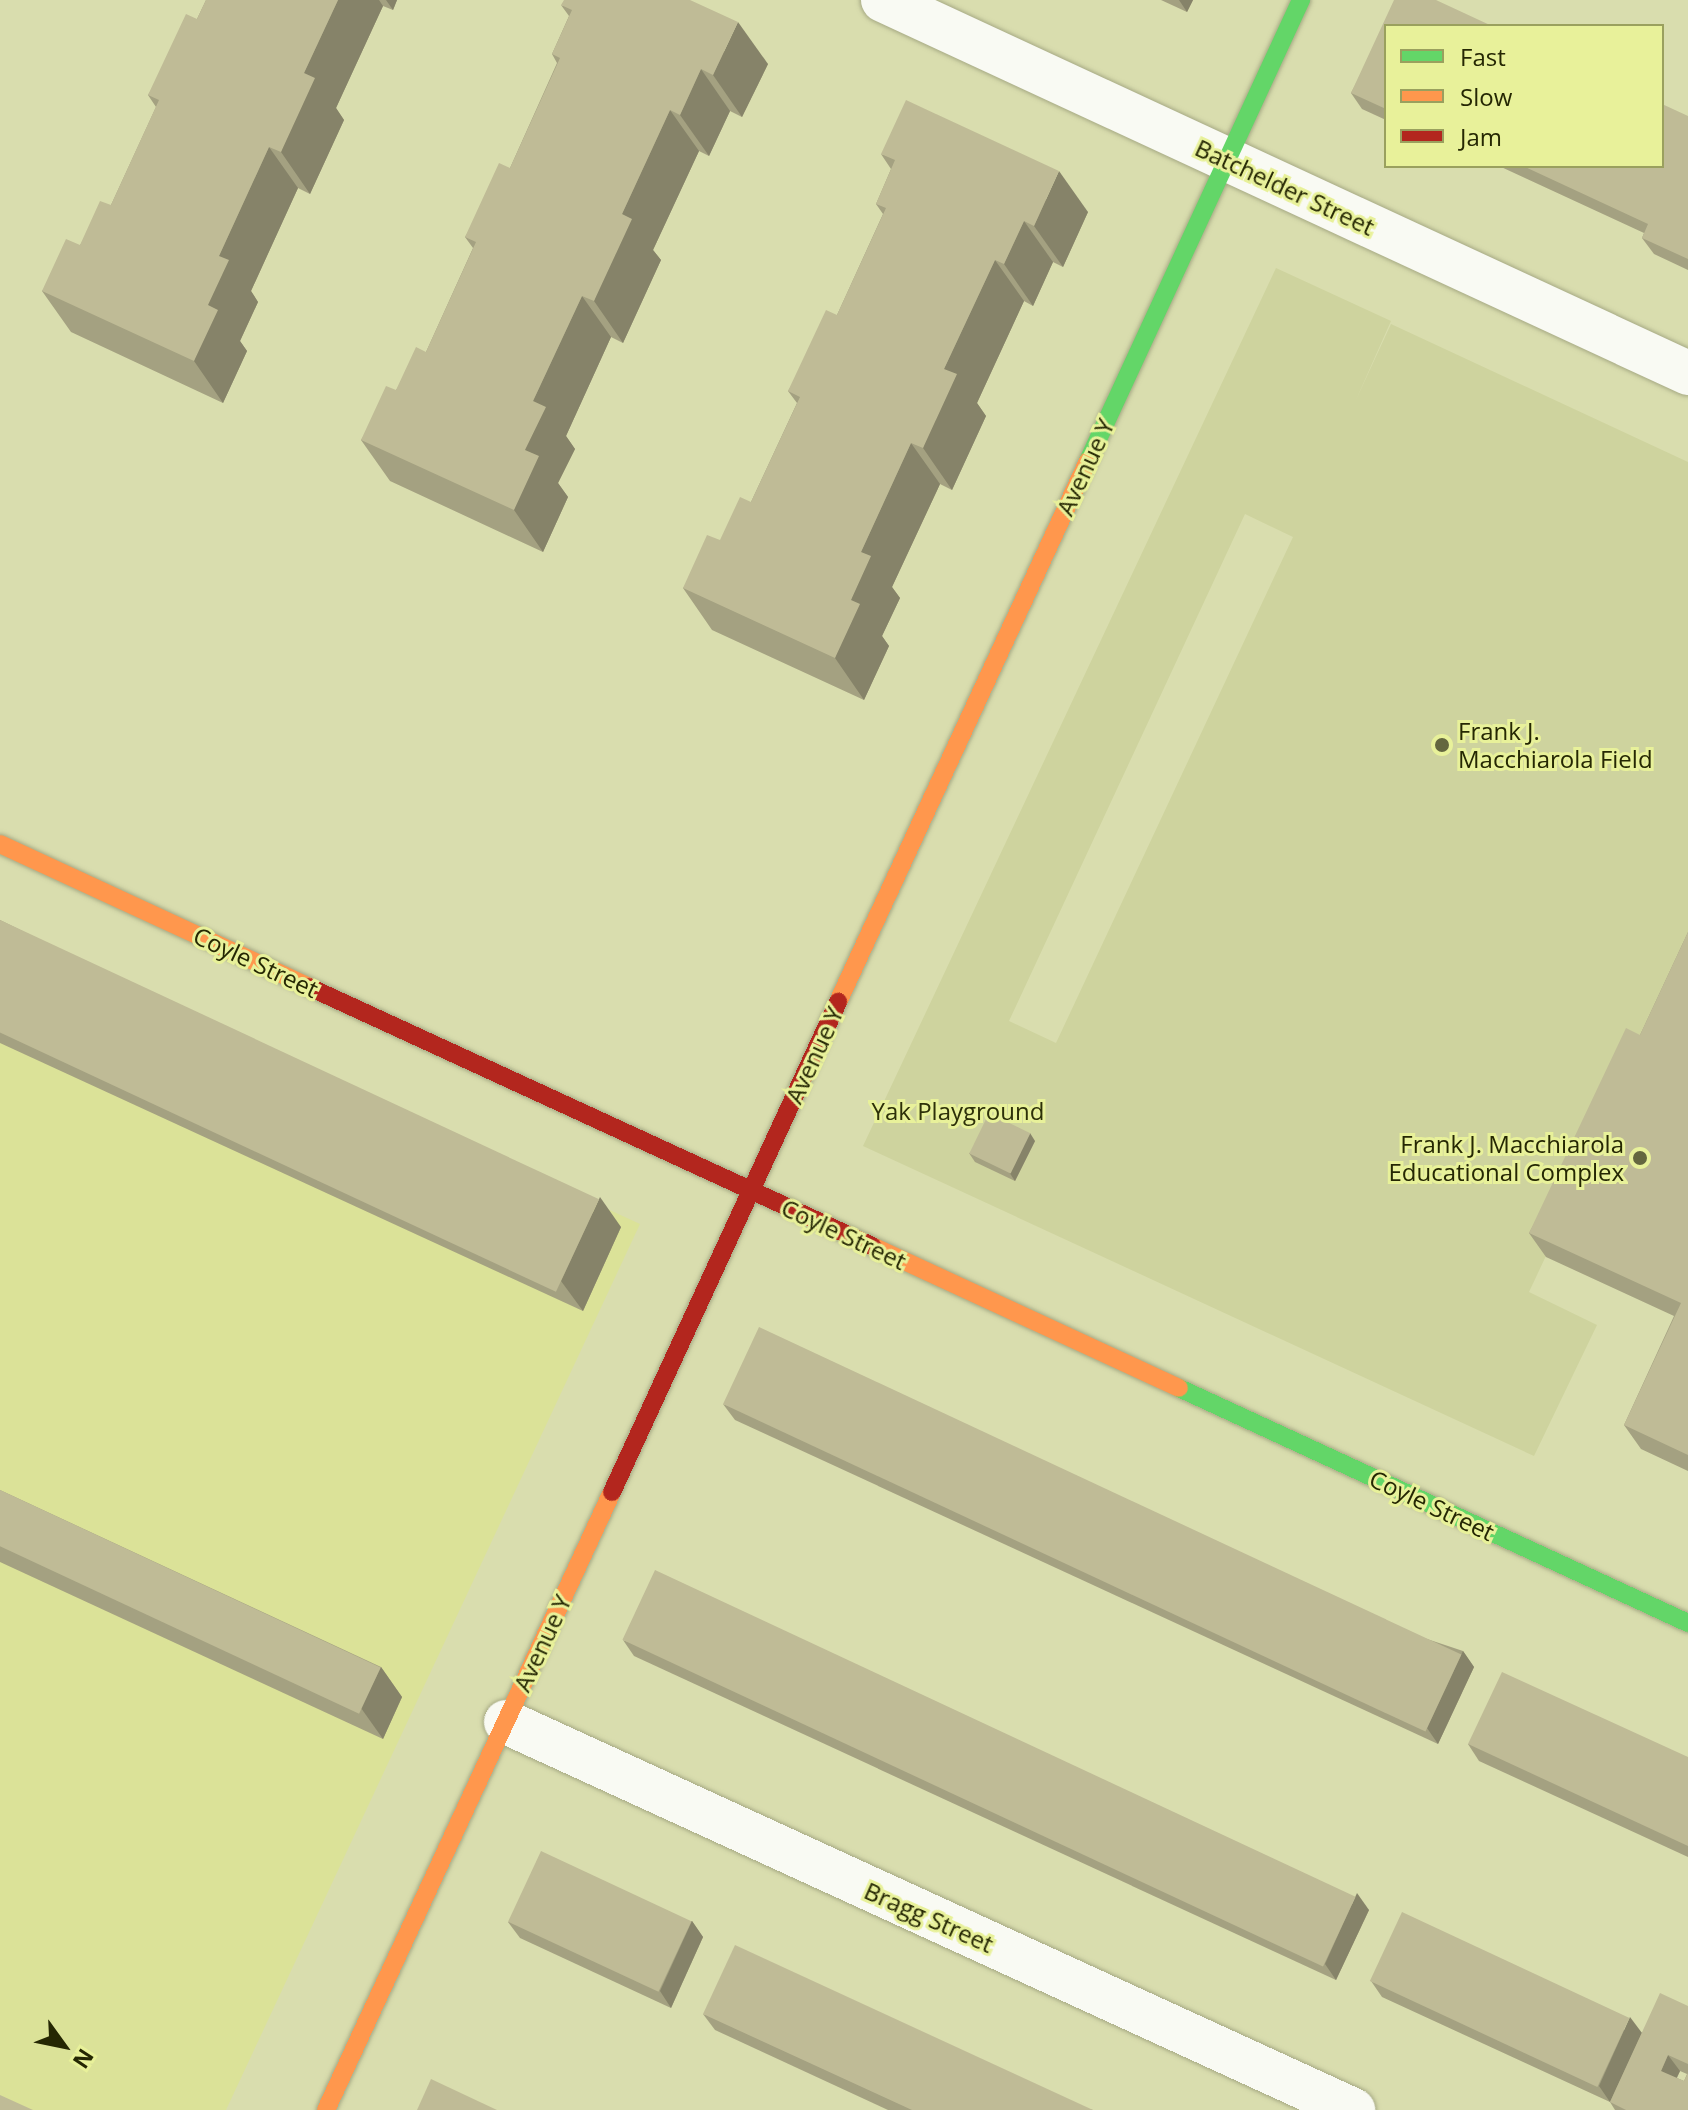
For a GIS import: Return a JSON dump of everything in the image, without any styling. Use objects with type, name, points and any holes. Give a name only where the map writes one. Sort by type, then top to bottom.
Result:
[{"type":"street","name":"Batchelder Street","points":[[883,0],[1688,373]]},
{"type":"street","name":"Avenue Y","points":[[326,2110],[1301,0]]},
{"type":"street","name":"Coyle Street","points":[[0,844],[1688,1623]]},
{"type":"street","name":"Bragg Street","points":[[506,1722],[1353,2110]]},
{"type":"shaded area","points":[[0,929],[640,1224],[226,2110],[0,2110]]},
{"type":"green space","name":"Frank J. Macchiarola Field","points":[[1276,268],[1391,321],[1355,402],[1391,324],[1688,462],[1688,954],[1529,1292],[1597,1325],[1534,1456],[863,1146]],"holes":[[[1245,514],[1293,537],[1056,1043],[1009,1021]]]},
{"type":"building","points":[[206,0],[338,0],[304,73],[315,78],[281,152],[269,147],[219,256],[229,260],[208,305],[218,310],[194,361],[42,291],[66,239],[80,245],[100,201],[111,205],[159,100],[148,95],[186,14],[197,19]]},
{"type":"building","points":[[564,0],[690,0],[738,22],[713,75],[701,69],[680,115],[670,110],[622,214],[632,219],[594,301],[582,296],[533,401],[546,407],[525,450],[539,456],[514,510],[361,440],[386,386],[396,390],[416,347],[426,352],[476,242],[465,237],[499,163],[510,168],[560,58],[552,54],[572,10],[561,5]]},
{"type":"building","points":[[1394,0],[1436,0],[1488,24],[1384,24],[1384,108],[1351,93]]},
{"type":"building","points":[[906,100],[1059,171],[1034,226],[1024,221],[1004,264],[995,260],[944,369],[957,374],[923,448],[911,443],[861,552],[871,556],[851,600],[860,604],[835,658],[683,588],[707,535],[720,540],[740,497],[751,502],[800,397],[788,391],[826,310],[837,315],[886,208],[876,204],[895,160],[881,154]]},
{"type":"building","points":[[1664,105],[1688,116],[1688,259],[1642,238],[1648,224],[1527,168],[1664,168]]},
{"type":"building","points":[[0,920],[599,1199],[556,1292],[0,1033]]},
{"type":"building","name":"Frank J. Macchiarola Educational Complex","points":[[1688,932],[1688,1455],[1624,1425],[1681,1303],[1529,1233],[1626,1028],[1640,1035]]},
{"type":"building","points":[[989,1113],[1030,1133],[1011,1174],[969,1153]]},
{"type":"building","points":[[759,1327],[1461,1655],[1425,1732],[723,1404]]},
{"type":"building","points":[[0,1490],[381,1667],[359,1714],[0,1546]]},
{"type":"building","points":[[655,1570],[1356,1897],[1323,1966],[622,1640]]},
{"type":"building","points":[[1502,1672],[1688,1757],[1688,1846],[1468,1744]]},
{"type":"building","points":[[541,1851],[691,1921],[658,1992],[508,1922]]},
{"type":"building","points":[[1402,1912],[1629,2018],[1597,2087],[1370,1981]]},
{"type":"building","points":[[735,1945],[1093,2110],[912,2110],[703,2014]]},
{"type":"building","points":[[1660,1993],[1688,2006],[1688,2064],[1668,2055],[1661,2071],[1684,2081],[1688,2073],[1688,2110],[1626,2110],[1610,2102]]},
{"type":"building","points":[[431,2079],[497,2110],[417,2110]]},
{"type":"building","points":[[0,2095],[33,2110],[0,2110]]},
{"type":"traffic: fast","points":[[1088,461],[1301,0]]},
{"type":"traffic: fast","points":[[1179,1388],[1688,1623]]},
{"type":"traffic: slow","points":[[838,1002],[1088,461]]},
{"type":"traffic: slow","points":[[0,844],[309,987]]},
{"type":"traffic: slow","points":[[872,1246],[1179,1388]]},
{"type":"traffic: slow","points":[[326,2110],[612,1492]]},
{"type":"traffic: jam","points":[[309,987],[872,1246]]},
{"type":"traffic: jam","points":[[612,1492],[838,1002]]},
{"type":"place","name":"Frank J. Macchiarola Field","points":[[1442,745]]},
{"type":"place","name":"Frank J. Macchiarola Educational Complex","points":[[1640,1158]]},
{"type":"park label","name":"Yak Playground","points":[[958,1111]]}]
